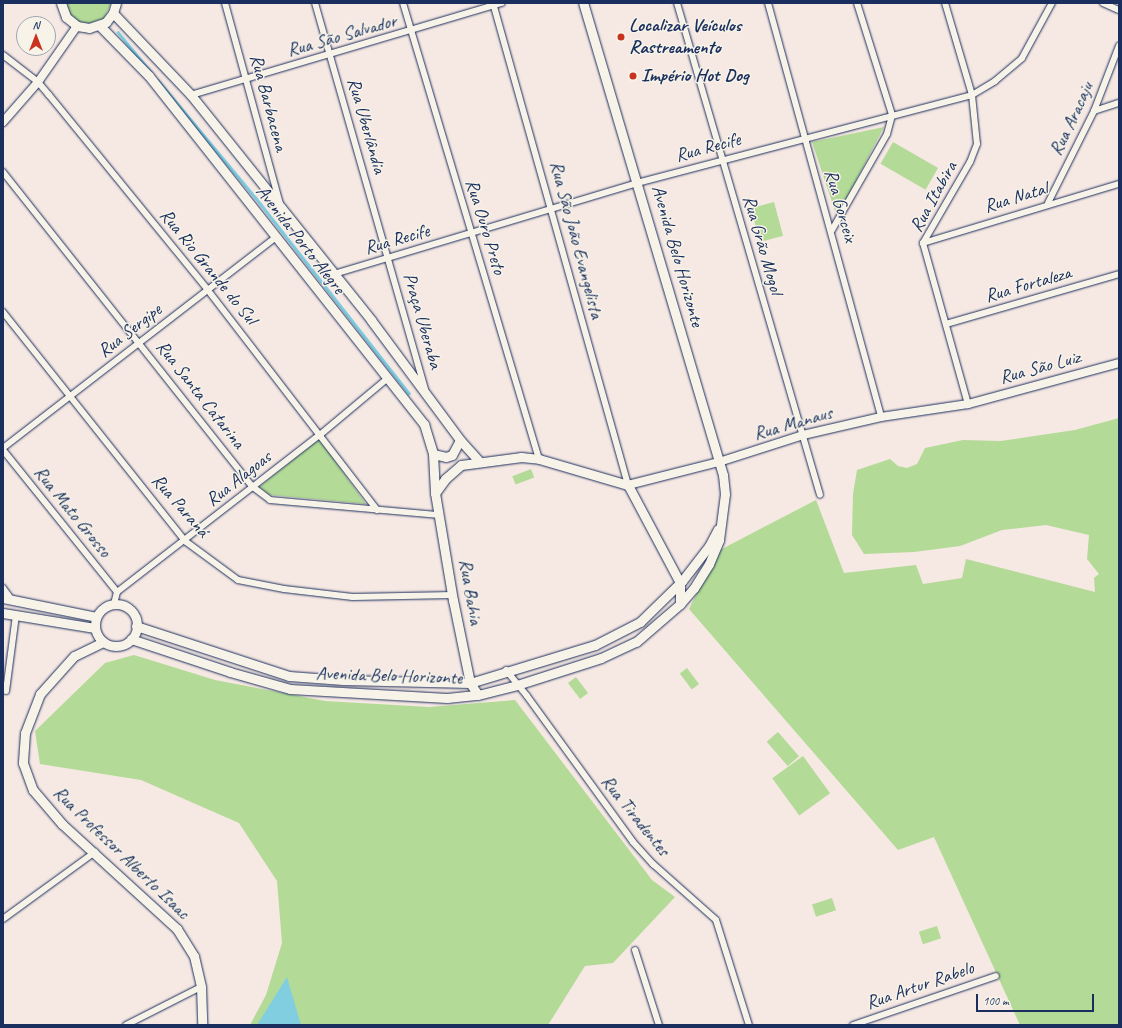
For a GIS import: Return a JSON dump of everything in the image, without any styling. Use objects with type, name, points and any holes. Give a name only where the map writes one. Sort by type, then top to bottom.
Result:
[{"type":"main road","points":[[61,3],[66,17],[76,26],[90,28],[100,26],[113,13],[116,3]]},
{"type":"main road","name":"Avenida Belo Horizonte","points":[[131,639],[230,672],[290,689],[447,698],[478,695],[517,685],[602,658],[636,642],[680,604],[709,564],[719,540],[723,520],[725,494],[719,462],[583,3]]},
{"type":"main road","name":"Avenida Porto Alegre","points":[[113,13],[191,95],[334,274],[426,393],[460,440],[480,462]]},
{"type":"main road","name":"Avenida Porto Alegre","points":[[100,26],[149,76],[424,424],[432,454],[435,493]]},
{"type":"main road","points":[[432,454],[446,457],[452,454],[460,440]]},
{"type":"main road","points":[[435,493],[445,479],[461,465],[521,457],[539,459],[628,485],[680,583],[680,604]]},
{"type":"main road","name":"Rua Bahia","points":[[435,493],[470,683],[478,695]]},
{"type":"main road","name":"Avenida Belo Horizonte","points":[[136,626],[289,676],[343,680],[470,683],[506,670],[595,645],[640,622],[680,583],[709,546],[723,520]]},
{"type":"main road","points":[[7,598],[96,617]]},
{"type":"main road","points":[[114,604],[130,610],[136,626],[131,639],[114,646],[103,642],[95,628],[96,617],[103,608],[114,604]]},
{"type":"main road","points":[[3,613],[95,628]]},
{"type":"main road","name":"Rua Professor Alberto Isaac","points":[[103,642],[74,656],[40,694],[25,732],[23,763],[33,790],[62,824],[95,852],[178,929],[194,956],[201,987],[202,1025]]},
{"type":"street","name":"Rua Barbacena","points":[[225,3],[282,210]]},
{"type":"street","name":"Rua Uberlândia","points":[[315,3],[388,258]]},
{"type":"street","name":"Rua Ouro Preto","points":[[403,3],[539,459]]},
{"type":"street","name":"Rua São Salvador","points":[[191,95],[412,31],[493,4],[502,3]]},
{"type":"street","name":"Rua Grão Mogol","points":[[677,3],[820,495]]},
{"type":"street","name":"Rua Gorceix","points":[[768,3],[832,230],[881,417]]},
{"type":"street","points":[[832,230],[887,134],[892,115],[857,3]]},
{"type":"street","name":"Rua Itabira","points":[[945,3],[972,95],[977,144],[970,162],[923,242],[968,404]]},
{"type":"street","name":"Rua Recife","points":[[334,274],[552,210],[637,183],[972,95],[995,81],[1022,58],[1052,3]]},
{"type":"street","points":[[1103,3],[1119,10]]},
{"type":"street","name":"Rua São João Evangelista","points":[[493,4],[628,485]]},
{"type":"street","points":[[3,122],[38,82],[76,26]]},
{"type":"street","name":"Rua Aracaju","points":[[1048,203],[1094,111],[1119,46]]},
{"type":"street","name":"Rua Rio Grande do Sul","points":[[3,55],[38,82],[207,289],[321,434],[377,510]]},
{"type":"street","points":[[1094,111],[1119,103]]},
{"type":"street","name":"Rua Santa Catarina","points":[[3,172],[140,342],[252,487],[270,500],[439,515]]},
{"type":"street","name":"Rua Natal","points":[[923,242],[1048,203],[1119,184]]},
{"type":"street","name":"Rua Sergipe","points":[[3,449],[207,289],[276,237]]},
{"type":"street","name":"Praça Uberaba","points":[[388,258],[426,393]]},
{"type":"street","name":"Rua Fortaleza","points":[[946,324],[1119,274]]},
{"type":"street","name":"Rua Paraná","points":[[3,312],[186,541],[238,580],[284,589],[353,597],[453,595]]},
{"type":"street","name":"Rua São Luiz","points":[[968,404],[1119,363]]},
{"type":"street","name":"Rua Alagoas","points":[[117,592],[186,541],[252,487],[321,434],[388,378]]},
{"type":"street","name":"Rua Manaus","points":[[628,485],[719,462],[803,435],[881,417],[968,404]]},
{"type":"street","name":"Rua Mato Grosso","points":[[3,449],[117,592]]},
{"type":"street","points":[[3,588],[7,598]]},
{"type":"street","points":[[114,604],[117,592]]},
{"type":"street","points":[[6,691],[16,615]]},
{"type":"street","name":"Rua Tiradentes","points":[[506,670],[633,842],[653,864],[716,920],[749,1025]]},
{"type":"street","points":[[3,919],[95,852]]},
{"type":"street","points":[[635,950],[659,1025]]},
{"type":"street","name":"Rua Artur Rabelo","points":[[853,1025],[996,976]]},
{"type":"street","points":[[126,1025],[201,987]]},
{"type":"green space","points":[[65,3],[111,3],[104,19],[84,25],[70,17]]},
{"type":"green space","points":[[884,127],[837,217],[812,142]]},
{"type":"green space","points":[[893,142],[938,168],[926,190],[880,164]]},
{"type":"green space","points":[[774,202],[783,236],[760,242],[751,208]]},
{"type":"green space","points":[[1119,418],[1119,1025],[1020,1025],[934,837],[898,850],[689,609],[718,551],[816,500],[844,573],[916,565],[923,584],[962,578],[966,559],[1095,592],[1094,578],[1099,574],[1087,559],[1089,535],[1046,525],[1002,530],[960,546],[914,552],[864,554],[852,535],[853,494],[857,470],[890,459],[898,466],[907,468],[917,464],[925,448],[963,440],[1001,441],[1075,430]]},
{"type":"green space","points":[[319,439],[366,504],[270,495],[259,487]]},
{"type":"green space","points":[[531,469],[534,477],[516,485],[512,476]]},
{"type":"green space","points":[[134,655],[215,680],[325,701],[429,707],[515,700],[652,880],[675,897],[613,963],[585,966],[548,1025],[250,1025],[266,995],[282,943],[277,881],[239,823],[141,780],[40,764],[35,731],[105,663]]},
{"type":"green space","points":[[687,668],[699,684],[692,689],[680,673]]},
{"type":"green space","points":[[576,677],[588,693],[580,699],[568,683]]},
{"type":"green space","points":[[778,732],[799,756],[788,766],[767,742]]},
{"type":"green space","points":[[803,756],[830,793],[799,816],[772,778]]},
{"type":"green space","points":[[832,898],[836,910],[816,917],[812,904]]},
{"type":"green space","points":[[937,926],[941,938],[923,944],[919,932]]},
{"type":"water","points":[[287,977],[301,1025],[257,1025]]},
{"type":"waterway","points":[[118,32],[151,72]]},
{"type":"waterway","points":[[158,80],[256,198],[409,393]]},
{"type":"place","name":"Localizar Veículos Rastreamento","points":[[621,37]]},
{"type":"place","name":"Império Hot Dog","points":[[633,76]]}]
